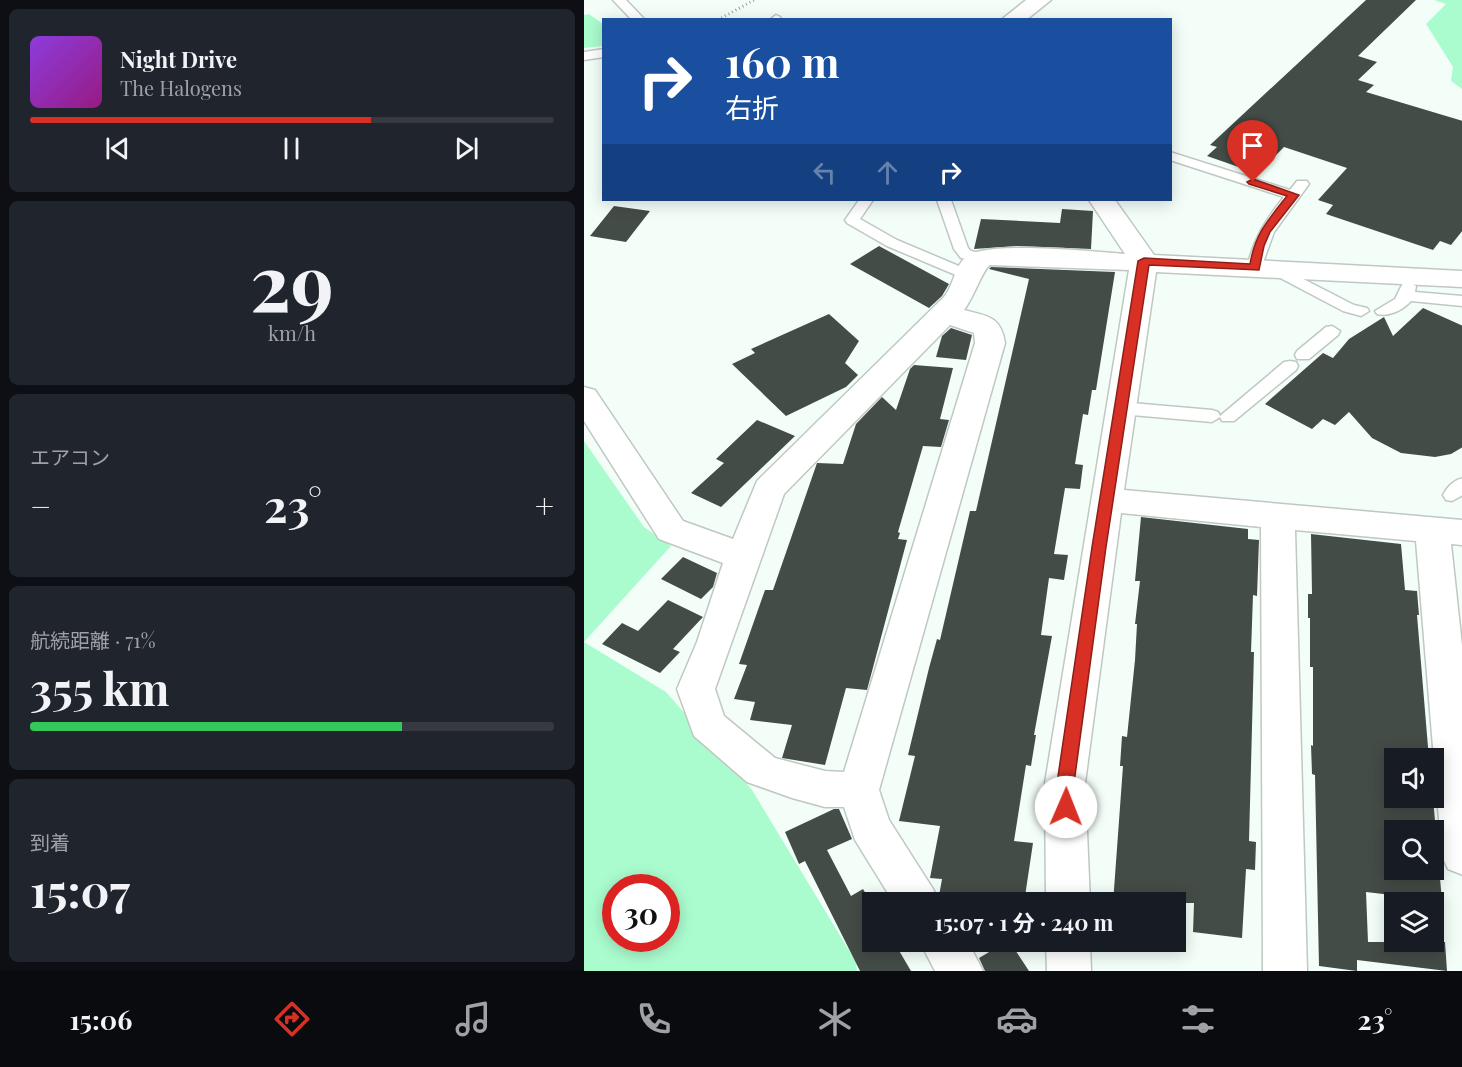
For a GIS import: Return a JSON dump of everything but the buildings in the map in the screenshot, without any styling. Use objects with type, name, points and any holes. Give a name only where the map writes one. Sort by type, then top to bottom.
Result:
[{"type":"street","points":[[1015,18],[1041,0]]},
{"type":"street","points":[[1068,892],[1066,783],[1106,500],[1144,261],[1103,201]]},
{"type":"street","points":[[859,790],[825,789],[761,770],[708,724],[696,689],[769,489],[944,314],[960,296],[975,266],[1008,256],[1264,268],[1406,286],[1463,279]]},
{"type":"street","points":[[911,892],[870,827],[859,790],[990,343],[988,329],[975,322],[944,314]]},
{"type":"street","points":[[584,397],[671,530],[743,558]]},
{"type":"street","points":[[1106,500],[1447,531],[1463,856]]},
{"type":"street","points":[[1278,517],[1285,971]]},
{"type":"street","points":[[949,952],[961,971]]},
{"type":"street","points":[[1068,952],[1069,971]]},
{"type":"lane","points":[[619,0],[637,18]]},
{"type":"lane","points":[[584,56],[602,53]]},
{"type":"lane","points":[[1172,156],[1298,190],[1265,231],[1258,246],[1264,268],[1349,308],[1361,311]]},
{"type":"lane","points":[[865,201],[852,220],[892,243],[975,266]]},
{"type":"lane","points":[[944,201],[961,249],[975,266]]},
{"type":"lane","points":[[1383,311],[1404,303],[1406,286],[1463,301]]},
{"type":"lane","points":[[1120,408],[1220,417],[1296,361],[1332,331]]},
{"type":"path","points":[[722,18],[754,0]]},
{"type":"green space","points":[[1434,0],[1462,0],[1462,89],[1451,81],[1453,67],[1426,24],[1446,4]]},
{"type":"green space","points":[[589,14],[602,23],[602,46],[584,48],[584,15]]},
{"type":"green space","points":[[584,441],[644,527],[671,546],[584,642]]},
{"type":"green space","points":[[584,642],[666,692],[752,790],[856,962],[857,971],[584,971]]},
{"type":"route","points":[[1066,807],[1066,783],[1099,547],[1144,261],[1255,268],[1258,246],[1265,231],[1294,195],[1253,182]]}]
